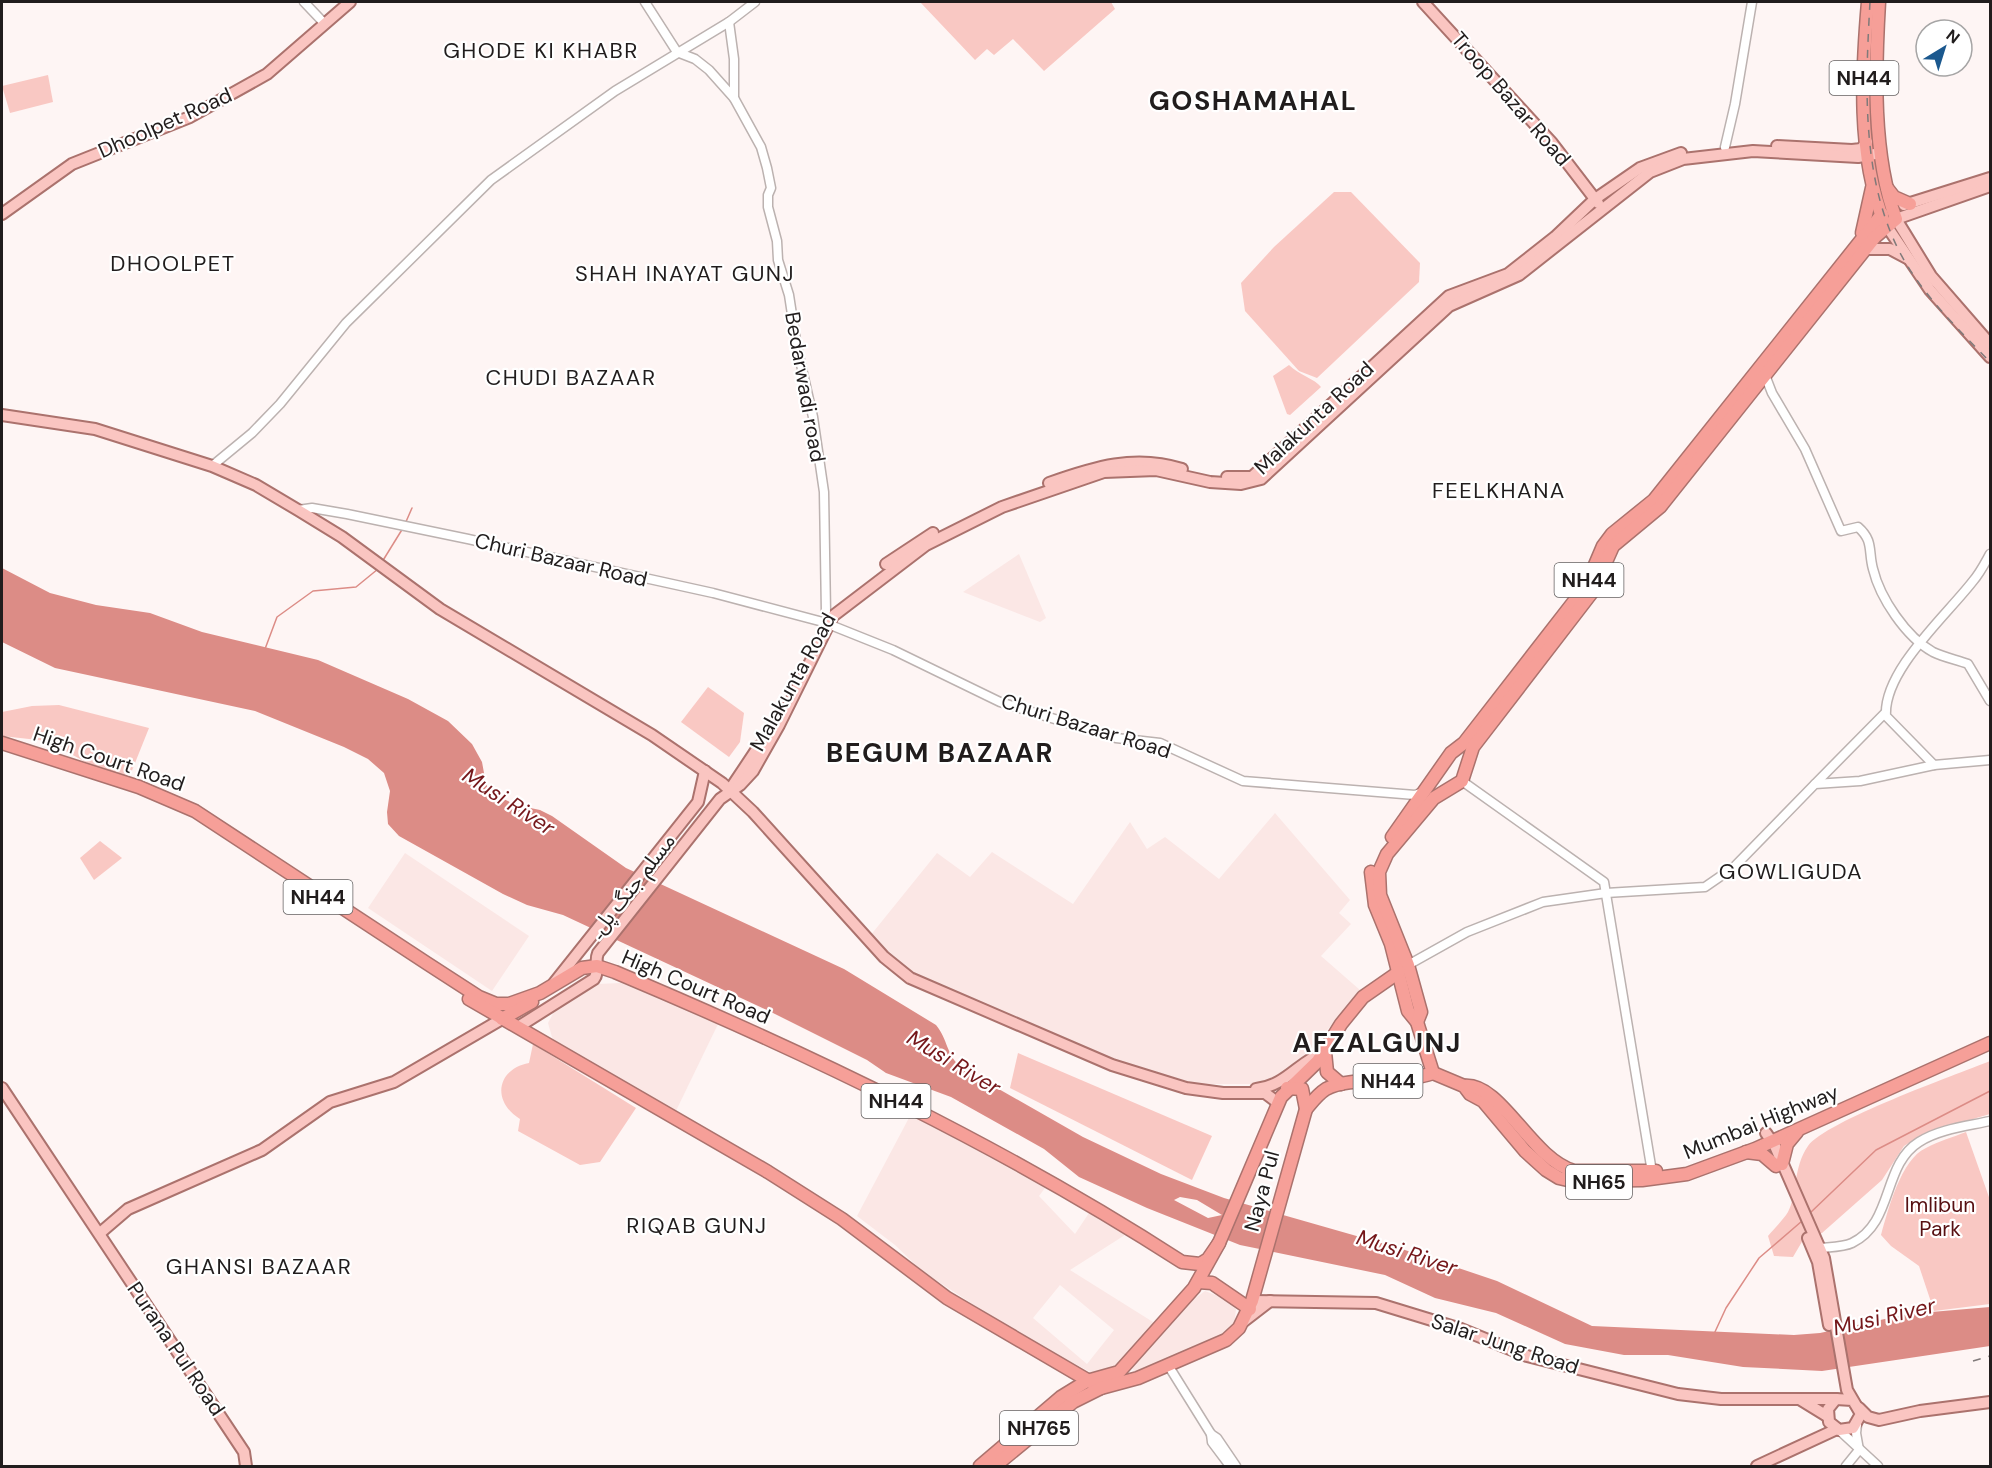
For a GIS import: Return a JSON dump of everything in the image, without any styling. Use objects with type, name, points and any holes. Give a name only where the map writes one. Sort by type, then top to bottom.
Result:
[{"type":"highway","name":"NH44","points":[[1868,2],[1864,46],[1868,155],[1873,181],[1889,217]]},
{"type":"highway","name":"NH44","points":[[1879,2],[1876,47],[1881,153],[1889,217]]},
{"type":"highway","points":[[1862,244],[1873,181]]},
{"type":"highway","points":[[1886,188],[1899,200],[1910,204]]},
{"type":"highway","name":"NH44","points":[[1462,781],[1468,746],[1586,586],[1603,546],[1612,534],[1654,500],[1862,244],[1889,217]]},
{"type":"highway","name":"NH44","points":[[1306,1109],[1326,1089],[1341,1084],[1415,1079],[1433,1073],[1417,1022],[1408,1011],[1403,968],[1375,905],[1371,889],[1372,866],[1451,753],[1468,746],[1593,591],[1613,546],[1660,507],[1765,375],[1862,244]]},
{"type":"highway","name":"High Court Road","points":[[2,745],[139,787],[195,811],[479,997],[496,1004],[509,1004],[543,991],[582,968],[597,966],[684,1001],[922,1114],[1087,1203],[1182,1262],[1200,1264],[1208,1259],[1219,1244]]},
{"type":"highway","name":"High Court Road","points":[[2,745],[139,791],[191,815],[478,1005],[777,1178],[842,1219],[947,1298],[1062,1367]]},
{"type":"highway","points":[[1403,968],[1380,895],[1379,872],[1387,854],[1434,798],[1462,781]]},
{"type":"highway","name":"NH44","points":[[1276,1104],[1287,1088],[1325,1052],[1351,1010],[1376,986],[1403,968]]},
{"type":"highway","points":[[502,1019],[533,1001],[543,991]]},
{"type":"highway","name":"Mumbai Highway","points":[[1524,1141],[1546,1170],[1572,1181],[1642,1180],[1675,1176],[1744,1152],[1990,1036]]},
{"type":"highway","name":"Mumbai Highway","points":[[1433,1073],[1464,1086],[1470,1094],[1483,1101],[1524,1141],[1552,1162],[1574,1171],[1652,1172],[1694,1163],[1800,1130],[1990,1043]]},
{"type":"highway","name":"NH44","points":[[1325,1052],[1327,1072],[1341,1084]]},
{"type":"highway","points":[[1287,1088],[1302,1089],[1306,1109]]},
{"type":"highway","name":"Naya Pul","points":[[1127,1365],[1207,1269],[1276,1104]]},
{"type":"highway","name":"Naya Pul","points":[[1253,1296],[1306,1109]]},
{"type":"highway","points":[[1744,1152],[1762,1154],[1779,1165],[1787,1144],[1800,1130]]},
{"type":"highway","points":[[1207,1269],[1211,1277],[1242,1295],[1253,1296]]},
{"type":"highway","points":[[1198,1282],[1212,1283],[1253,1296]]},
{"type":"highway","name":"NH44","points":[[1062,1367],[1084,1387],[1101,1389],[1138,1378],[1217,1345],[1233,1334],[1244,1321],[1253,1296]]},
{"type":"highway","points":[[1127,1365],[1126,1374],[1129,1377],[1138,1378]]},
{"type":"highway","points":[[1084,1387],[1127,1365]]},
{"type":"highway","points":[[1061,1397],[1070,1382],[1062,1367]]},
{"type":"highway","name":"NH765","points":[[981,1467],[1061,1397],[1084,1387]]},
{"type":"highway","name":"NH765","points":[[995,1467],[1084,1387]]},
{"type":"main road","name":"Dhoolpet Road","points":[[2,214],[32,190],[72,164],[190,117],[267,74],[351,2]]},
{"type":"main road","name":"Troop Bazar Road","points":[[1423,2],[1545,135],[1598,203]]},
{"type":"main road","name":"Malakunta Road","points":[[826,620],[922,539],[962,519],[1072,478],[1114,464],[1158,462],[1221,480],[1252,477],[1449,296],[1508,274],[1640,168],[1682,153],[1725,147],[1752,145],[1852,150],[1861,149],[1867,142]]},
{"type":"main road","points":[[1598,203],[1650,172],[1683,159],[1753,151],[1803,155],[1881,153]]},
{"type":"main road","points":[[1889,217],[1910,204],[1990,178]]},
{"type":"main road","points":[[1889,217],[1990,186]]},
{"type":"main road","points":[[1889,217],[1912,260],[1945,308],[1990,357]]},
{"type":"main road","points":[[1862,244],[1890,249],[1912,260],[1990,344]]},
{"type":"main road","points":[[2,415],[95,429],[212,466],[256,485],[298,510],[440,609],[652,735],[730,790],[898,970],[942,993],[1112,1065],[1162,1082],[1217,1091],[1265,1093],[1276,1104]]},
{"type":"main road","name":"مسلم جنگ پل۔","points":[[597,966],[598,953],[711,811],[730,790],[740,785],[753,771],[779,725],[826,620]]},
{"type":"main road","points":[[705,771],[698,802],[711,811]]},
{"type":"main road","name":"مسلم جنگ پل۔","points":[[543,991],[585,946],[698,802]]},
{"type":"main road","points":[[518,1027],[594,979],[597,966]]},
{"type":"main road","points":[[476,1035],[486,1022],[484,1012],[478,1005]]},
{"type":"main road","points":[[100,1233],[128,1209],[262,1150],[330,1102],[394,1082],[502,1019]]},
{"type":"main road","points":[[1217,1091],[1273,1086],[1313,1056],[1325,1052]]},
{"type":"main road","name":"Purana Pul Road","points":[[2,1088],[244,1452],[246,1467]]},
{"type":"main road","points":[[1768,1139],[1810,1236],[1825,1280]]},
{"type":"main road","points":[[1810,1236],[1820,1248],[1842,1384],[1868,1417],[1879,1420],[1920,1411],[1927,1412],[1990,1402]]},
{"type":"main road","name":"Salar Jung Road","points":[[1253,1296],[1270,1301],[1376,1303],[1461,1329],[1527,1356],[1678,1394],[1721,1399],[1837,1399]]},
{"type":"main road","points":[[1244,1321],[1270,1301]]},
{"type":"main road","points":[[1815,1438],[1821,1432],[1828,1409],[1837,1399],[1842,1384]]},
{"type":"main road","name":"Salar Jung Road","points":[[1792,1398],[1811,1404],[1827,1416]]},
{"type":"main road","points":[[1837,1399],[1856,1404]]},
{"type":"main road","points":[[1856,1404],[1857,1424]]},
{"type":"main road","points":[[1757,1467],[1815,1438],[1838,1430],[1849,1430],[1857,1424],[1877,1425],[1921,1416],[1927,1412]]},
{"type":"main road","points":[[1827,1416],[1838,1430]]},
{"type":"street","points":[[304,2],[324,23]]},
{"type":"street","points":[[645,2],[677,52]]},
{"type":"street","points":[[212,466],[252,433],[280,404],[346,323],[491,180],[615,91],[729,22],[755,2]]},
{"type":"street","points":[[1725,147],[1735,104],[1752,2]]},
{"type":"street","points":[[729,22],[734,59],[734,98]]},
{"type":"street","name":"Bedarwadi road","points":[[677,52],[695,59],[709,70],[734,98],[761,147],[771,188],[768,195],[768,207],[777,241],[778,260],[789,295],[824,492],[826,620]]},
{"type":"street","points":[[1765,375],[1772,393],[1814,469],[1841,531],[1858,527],[1867,535],[1871,544],[1873,570],[1880,589],[1905,626],[1933,652],[1968,664],[1990,701]]},
{"type":"street","name":"Churi Bazaar Road","points":[[298,510],[312,508],[404,526],[826,620],[1000,702],[1116,738],[1160,743],[1243,781],[1415,795],[1425,791]]},
{"type":"street","points":[[1403,968],[1465,933],[1543,902],[1606,893],[1705,887],[1734,867],[1885,713],[1888,697],[1900,670],[1975,579],[1990,554]]},
{"type":"street","points":[[1885,713],[1900,733],[1934,765]]},
{"type":"street","points":[[1815,784],[1860,781],[1934,765],[1990,760]]},
{"type":"street","points":[[1462,781],[1600,878],[1606,893],[1652,1172]]},
{"type":"street","points":[[1820,1248],[1850,1244],[1876,1224],[1902,1160],[1919,1142],[1957,1128],[1990,1121]]},
{"type":"street","points":[[1168,1365],[1211,1434],[1217,1438],[1236,1467]]},
{"type":"street","points":[[1846,1467],[1859,1450],[1857,1424]]},
{"type":"street","points":[[1838,1430],[1878,1467]]},
{"type":"street","points":[[1211,1434],[1212,1442],[1230,1467]]},
{"type":"shaded area","points":[[1019,554],[1046,618],[1040,622],[963,592]]},
{"type":"shaded area","points":[[1275,813],[1350,900],[1339,913],[1351,924],[1321,956],[1360,990],[1296,1068],[1265,1084],[1198,1084],[1113,1060],[905,972],[870,936],[937,853],[970,877],[992,852],[1073,904],[1130,822],[1147,849],[1165,837],[1219,879]]},
{"type":"shaded area","points":[[405,853],[529,936],[492,991],[368,908]]},
{"type":"shaded area","points":[[621,983],[719,1022],[673,1117],[556,1043],[552,1037],[548,1023],[556,1008],[597,984]]},
{"type":"shaded area","points":[[911,1114],[1045,1188],[1039,1196],[1075,1234],[1089,1213],[1125,1235],[1070,1270],[1153,1322],[1154,1326],[1110,1375],[1098,1376],[1020,1335],[922,1271],[895,1245],[857,1216]],"holes":[[[1060,1285],[1114,1330],[1087,1364],[1033,1318]]]},
{"type":"shaded area","points":[[1205,1291],[1226,1299],[1236,1309],[1234,1326],[1220,1339],[1136,1373],[1132,1368],[1193,1300]]},
{"type":"green space","points":[[920,2],[1111,2],[1115,9],[1044,71],[1013,39],[994,55],[987,49],[975,60]]},
{"type":"green space","points":[[48,75],[53,102],[10,113],[2,86]]},
{"type":"green space","points":[[1334,192],[1351,192],[1420,263],[1419,282],[1317,378],[1299,371],[1245,311],[1241,283],[1274,247]]},
{"type":"green space","points":[[1289,365],[1321,387],[1290,415],[1287,414],[1273,376]]},
{"type":"green space","points":[[708,687],[744,713],[740,742],[729,757],[681,722]]},
{"type":"green space","points":[[59,705],[149,728],[129,778],[93,766],[47,741],[2,736],[2,712],[32,706]]},
{"type":"green space","points":[[100,841],[122,858],[94,880],[80,858]]},
{"type":"green space","points":[[533,1044],[636,1108],[600,1162],[580,1165],[518,1131],[520,1119],[505,1104],[502,1086],[510,1072],[518,1066],[529,1063]]},
{"type":"green space","points":[[1018,1053],[1212,1136],[1192,1180],[1010,1088]]},
{"type":"green space","points":[[1990,1061],[1990,1114],[1925,1133],[1904,1146],[1882,1180],[1822,1233],[1803,1240],[1793,1257],[1774,1256],[1768,1236],[1788,1212],[1793,1198],[1797,1172],[1808,1146],[1839,1124],[1864,1112]]},
{"type":"green space","name":"Imlibun Park","points":[[1966,1132],[1990,1200],[1990,1304],[1934,1311],[1919,1266],[1891,1246],[1881,1235],[1897,1186],[1909,1163],[1926,1148]]},
{"type":"water","name":"Musi River","points":[[2,568],[50,593],[96,605],[150,613],[202,632],[318,660],[408,699],[448,721],[472,744],[482,762],[486,784],[491,793],[516,805],[540,810],[552,816],[626,868],[844,969],[936,1025],[953,1058],[962,1068],[1083,1137],[1161,1174],[1224,1198],[1402,1249],[1497,1281],[1592,1326],[1794,1335],[1820,1333],[1908,1314],[1990,1307],[1990,1346],[1822,1371],[1743,1367],[1668,1355],[1624,1355],[1565,1344],[1496,1313],[1435,1298],[1385,1275],[1240,1245],[1147,1208],[1079,1177],[1044,1149],[951,1097],[886,1073],[867,1060],[773,1013],[563,915],[527,905],[503,894],[399,836],[388,824],[390,791],[384,773],[368,759],[344,747],[255,711],[55,668],[2,642]],"holes":[[[1180,1197],[1197,1200],[1222,1215],[1208,1218],[1174,1200]]]},
{"type":"waterway","points":[[405,524],[412,508]]},
{"type":"waterway","points":[[382,562],[403,528]]},
{"type":"waterway","points":[[265,649],[277,617],[313,591],[356,587],[378,569]]},
{"type":"waterway","points":[[1810,1213],[1876,1150],[1990,1091]]},
{"type":"waterway","points":[[1714,1334],[1726,1308],[1759,1258],[1802,1221]]},
{"type":"railway","points":[[1870,2],[1867,106],[1875,176],[1883,210],[1895,243],[1912,273],[1949,319],[1990,362]]},
{"type":"railway","points":[[1973,1361],[1990,1356]]},
{"type":"district","name":"GHODE KI KHABR","points":[[541,50]]},
{"type":"district","name":"GOSHAMAHAL","points":[[1253,101]]},
{"type":"district","name":"DHOOLPET","points":[[173,263]]},
{"type":"district","name":"SHAH INAYAT GUNJ","points":[[685,273]]},
{"type":"district","name":"CHUDI BAZAAR","points":[[571,377]]},
{"type":"district","name":"FEELKHANA","points":[[1499,490]]},
{"type":"district","name":"BEGUM BAZAAR","points":[[940,753]]},
{"type":"district","name":"GOWLIGUDA","points":[[1791,871]]},
{"type":"district","name":"AFZALGUNJ","points":[[1377,1043]]},
{"type":"district","name":"RIQAB GUNJ","points":[[697,1225]]},
{"type":"district","name":"GHANSI BAZAAR","points":[[259,1266]]}]
